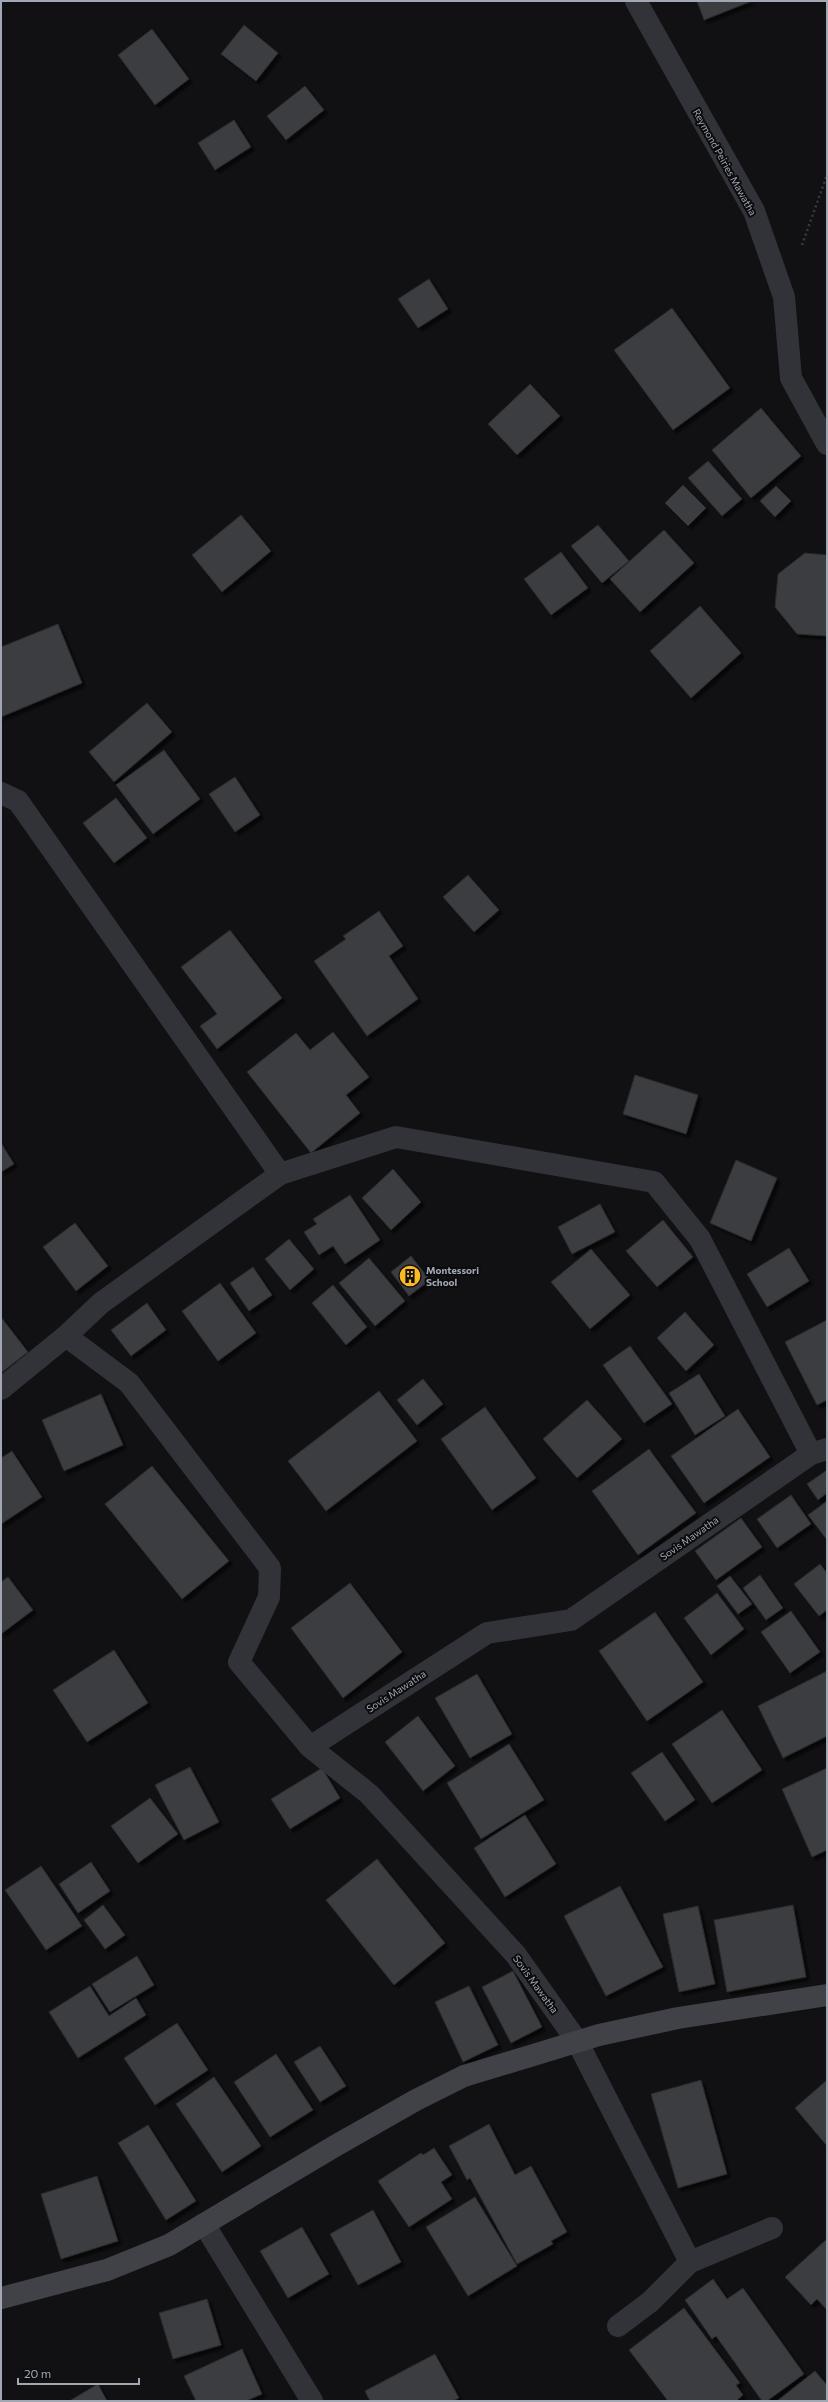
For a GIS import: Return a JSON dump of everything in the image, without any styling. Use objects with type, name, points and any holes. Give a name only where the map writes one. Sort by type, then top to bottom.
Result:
[{"type":"street","name":"Reymond Peiries Mawatha","points":[[636,1],[754,211],[784,297],[791,378],[827,444]]},
{"type":"street","points":[[1,793],[18,800],[280,1174]]},
{"type":"street","points":[[1,1389],[66,1336],[101,1303],[280,1174],[396,1138],[654,1182],[700,1239],[819,1451]]},
{"type":"street","points":[[66,1336],[129,1382],[270,1568],[270,1597],[239,1662],[310,1747]]},
{"type":"street","name":"Sovis Mawatha","points":[[690,2262],[577,2041],[516,1955],[369,1794],[310,1747],[487,1633],[571,1620],[819,1451]]},
{"type":"street","points":[[1,2298],[107,2270],[140,2258],[169,2245],[342,2142],[416,2100],[464,2076],[577,2041],[678,2018],[827,1995]]},
{"type":"street","points":[[204,2224],[312,2401]]},
{"type":"street","points":[[618,2326],[650,2302],[690,2262],[772,2228]]},
{"type":"path","points":[[802,246],[827,175]]},
{"type":"building","points":[[697,1],[752,1],[704,20]]},
{"type":"building","points":[[244,25],[278,53],[256,81],[221,54]]},
{"type":"building","points":[[152,29],[189,79],[155,105],[118,55]]},
{"type":"building","points":[[305,86],[324,110],[286,140],[267,116]]},
{"type":"building","points":[[234,120],[251,147],[215,170],[198,143]]},
{"type":"building","points":[[429,279],[448,309],[418,328],[398,299]]},
{"type":"building","points":[[672,308],[730,388],[673,430],[614,350]]},
{"type":"building","points":[[530,384],[560,416],[517,455],[488,424]]},
{"type":"building","points":[[761,408],[801,456],[751,498],[712,450]]},
{"type":"building","points":[[708,461],[742,499],[722,516],[688,478]]},
{"type":"building","points":[[683,485],[706,508],[688,526],[665,503]]},
{"type":"building","points":[[776,486],[791,501],[775,517],[760,501]]},
{"type":"building","points":[[241,515],[271,551],[222,592],[192,555]]},
{"type":"building","points":[[598,525],[629,561],[602,583],[571,546]]},
{"type":"building","points":[[664,530],[694,563],[640,612],[610,579]]},
{"type":"building","points":[[561,552],[588,588],[551,615],[524,579]]},
{"type":"building","points":[[805,553],[827,555],[827,636],[797,634],[775,607],[778,574]]},
{"type":"building","points":[[700,606],[741,653],[691,698],[650,651]]},
{"type":"building","points":[[58,624],[82,683],[1,717],[1,647]]},
{"type":"building","points":[[147,703],[172,732],[114,782],[89,752]]},
{"type":"building","points":[[164,750],[200,799],[153,834],[116,785]]},
{"type":"building","points":[[235,777],[260,815],[235,832],[209,794]]},
{"type":"building","points":[[116,798],[147,838],[114,863],[83,823]]},
{"type":"building","points":[[468,875],[499,910],[474,932],[443,897]]},
{"type":"building","points":[[379,911],[403,946],[389,956],[418,999],[367,1036],[314,961],[346,939],[343,936]]},
{"type":"building","points":[[230,930],[282,998],[217,1049],[200,1026],[217,1014],[181,967]]},
{"type":"building","points":[[333,1032],[369,1077],[346,1095],[360,1113],[311,1153],[247,1072],[296,1033],[310,1050]]},
{"type":"building","points":[[635,1075],[698,1095],[686,1134],[623,1114]]},
{"type":"building","points":[[1,1143],[14,1164],[1,1172]]},
{"type":"building","points":[[736,1160],[777,1178],[751,1241],[710,1223]]},
{"type":"building","points":[[393,1169],[421,1202],[391,1230],[362,1198]]},
{"type":"building","points":[[350,1195],[380,1240],[345,1264],[333,1246],[319,1255],[304,1232],[317,1224],[313,1219]]},
{"type":"building","points":[[600,1204],[615,1232],[572,1254],[558,1227]]},
{"type":"building","points":[[663,1220],[693,1257],[657,1287],[626,1251]]},
{"type":"building","points":[[75,1223],[108,1266],[76,1291],[43,1247]]},
{"type":"building","points":[[289,1239],[314,1269],[290,1290],[265,1259]]},
{"type":"building","points":[[789,1248],[809,1281],[767,1307],[747,1274]]},
{"type":"building","points":[[591,1249],[630,1295],[590,1329],[551,1282]]},
{"type":"building","name":"Montessori School","points":[[411,1256],[430,1280],[409,1296],[391,1272]]},
{"type":"building","points":[[369,1258],[405,1301],[375,1326],[339,1283]]},
{"type":"building","points":[[253,1267],[272,1295],[249,1311],[230,1283]]},
{"type":"building","points":[[220,1283],[256,1333],[218,1361],[182,1311]]},
{"type":"building","points":[[333,1285],[367,1327],[346,1345],[312,1303]]},
{"type":"building","points":[[147,1303],[166,1330],[131,1356],[111,1330]]},
{"type":"building","points":[[685,1312],[714,1345],[686,1371],[657,1338]]},
{"type":"building","points":[[1,1317],[28,1352],[1,1373]]},
{"type":"building","points":[[827,1320],[827,1400],[817,1405],[785,1342]]},
{"type":"building","points":[[630,1346],[672,1404],[644,1423],[603,1365]]},
{"type":"building","points":[[699,1374],[725,1416],[695,1435],[669,1393]]},
{"type":"building","points":[[423,1379],[443,1404],[417,1425],[397,1400]]},
{"type":"building","points":[[379,1391],[417,1441],[326,1511],[288,1461]]},
{"type":"building","points":[[101,1394],[123,1445],[64,1471],[42,1420]]},
{"type":"building","points":[[587,1400],[622,1439],[577,1478],[543,1439]]},
{"type":"building","points":[[485,1407],[536,1478],[492,1510],[441,1439]]},
{"type":"building","points":[[738,1409],[770,1457],[704,1503],[671,1456]]},
{"type":"building","points":[[649,1449],[696,1513],[638,1555],[592,1491]]},
{"type":"building","points":[[12,1451],[42,1497],[1,1524],[1,1458]]},
{"type":"building","points":[[152,1466],[229,1561],[182,1599],[105,1504]]},
{"type":"building","points":[[827,1470],[827,1493],[818,1500],[807,1484]]},
{"type":"building","points":[[791,1495],[811,1524],[777,1548],[757,1519]]},
{"type":"building","points":[[827,1501],[827,1540],[808,1515]]},
{"type":"building","points":[[741,1518],[762,1547],[716,1580],[695,1551]]},
{"type":"building","points":[[820,1564],[827,1573],[827,1610],[819,1616],[794,1584]]},
{"type":"building","points":[[760,1575],[783,1608],[766,1620],[743,1588]]},
{"type":"building","points":[[730,1576],[752,1604],[738,1614],[717,1586]]},
{"type":"building","points":[[8,1577],[33,1610],[1,1634],[1,1582]]},
{"type":"building","points":[[350,1583],[402,1652],[343,1698],[291,1628]]},
{"type":"building","points":[[717,1593],[744,1629],[711,1655],[684,1618]]},
{"type":"building","points":[[791,1611],[820,1652],[790,1673],[761,1632]]},
{"type":"building","points":[[655,1612],[703,1682],[647,1721],[599,1651]]},
{"type":"building","points":[[114,1650],[148,1703],[87,1742],[53,1690]]},
{"type":"building","points":[[827,1671],[827,1736],[783,1758],[758,1706]]},
{"type":"building","points":[[477,1674],[512,1734],[470,1758],[435,1698]]},
{"type":"building","points":[[722,1710],[762,1770],[712,1803],[672,1744]]},
{"type":"building","points":[[418,1716],[455,1766],[423,1791],[385,1742]]},
{"type":"building","points":[[509,1744],[544,1800],[481,1839],[447,1783]]},
{"type":"building","points":[[662,1752],[695,1800],[665,1821],[631,1773]]},
{"type":"building","points":[[190,1767],[219,1822],[184,1840],[155,1785]]},
{"type":"building","points":[[322,1768],[340,1798],[290,1829],[271,1799]]},
{"type":"building","points":[[827,1768],[827,1850],[812,1857],[782,1789]]},
{"type":"building","points":[[150,1798],[178,1834],[138,1863],[111,1826]]},
{"type":"building","points":[[525,1815],[556,1864],[505,1897],[474,1848]]},
{"type":"building","points":[[377,1859],[445,1943],[394,1985],[326,1900]]},
{"type":"building","points":[[91,1862],[110,1891],[78,1913],[59,1884]]},
{"type":"building","points":[[41,1866],[82,1926],[46,1950],[5,1890]]},
{"type":"building","points":[[620,1886],[663,1967],[606,1996],[564,1916]]},
{"type":"building","points":[[103,1905],[125,1935],[105,1949],[84,1920]]},
{"type":"building","points":[[793,1905],[806,1977],[727,1992],[714,1920]]},
{"type":"building","points":[[698,1906],[715,1984],[679,1992],[663,1914]]},
{"type":"building","points":[[137,1956],[154,1985],[110,2012],[92,1984]]},
{"type":"building","points":[[513,1971],[542,2027],[511,2043],[482,1987]]},
{"type":"building","points":[[90,1986],[109,2016],[136,1998],[146,2015],[78,2058],[49,2012]]},
{"type":"building","points":[[469,1986],[498,2045],[463,2062],[435,2002]]},
{"type":"building","points":[[177,2023],[208,2070],[155,2105],[124,2058]]},
{"type":"building","points":[[320,2046],[346,2086],[320,2102],[294,2062]]},
{"type":"building","points":[[276,2054],[313,2110],[270,2137],[234,2082]]},
{"type":"building","points":[[214,2077],[261,2146],[222,2172],[176,2104]]},
{"type":"building","points":[[701,2080],[727,2174],[678,2188],[651,2094]]},
{"type":"building","points":[[827,2080],[827,2146],[795,2108]]},
{"type":"building","points":[[489,2124],[515,2175],[531,2166],[567,2232],[551,2241],[553,2244],[517,2264],[470,2178],[467,2180],[449,2146]]},
{"type":"building","points":[[148,2125],[196,2201],[166,2220],[118,2143]]},
{"type":"building","points":[[434,2148],[452,2175],[441,2182],[452,2199],[409,2227],[378,2181],[421,2153],[423,2155]]},
{"type":"building","points":[[97,2176],[118,2241],[61,2259],[41,2194]]},
{"type":"building","points":[[475,2197],[517,2266],[468,2296],[426,2227]]},
{"type":"building","points":[[373,2210],[401,2262],[358,2285],[330,2234]]},
{"type":"building","points":[[302,2227],[329,2274],[288,2298],[260,2251]]},
{"type":"building","points":[[827,2239],[827,2310],[817,2299],[811,2305],[785,2277]]},
{"type":"building","points":[[713,2279],[727,2299],[743,2288],[804,2374],[767,2401],[762,2401],[716,2336],[712,2339],[685,2300]]},
{"type":"building","points":[[207,2299],[221,2345],[173,2359],[159,2313]]},
{"type":"building","points":[[684,2308],[740,2383],[736,2385],[743,2395],[736,2401],[668,2401],[629,2350]]},
{"type":"building","points":[[242,2349],[262,2394],[246,2401],[196,2401],[184,2376]]},
{"type":"building","points":[[435,2354],[459,2398],[452,2401],[370,2401],[365,2391]]},
{"type":"building","points":[[815,2371],[827,2385],[827,2401],[777,2401]]},
{"type":"building","points":[[98,2384],[107,2401],[71,2401],[71,2400]]},
{"type":"place","name":"Montessori School","points":[[410,1276]]}]
